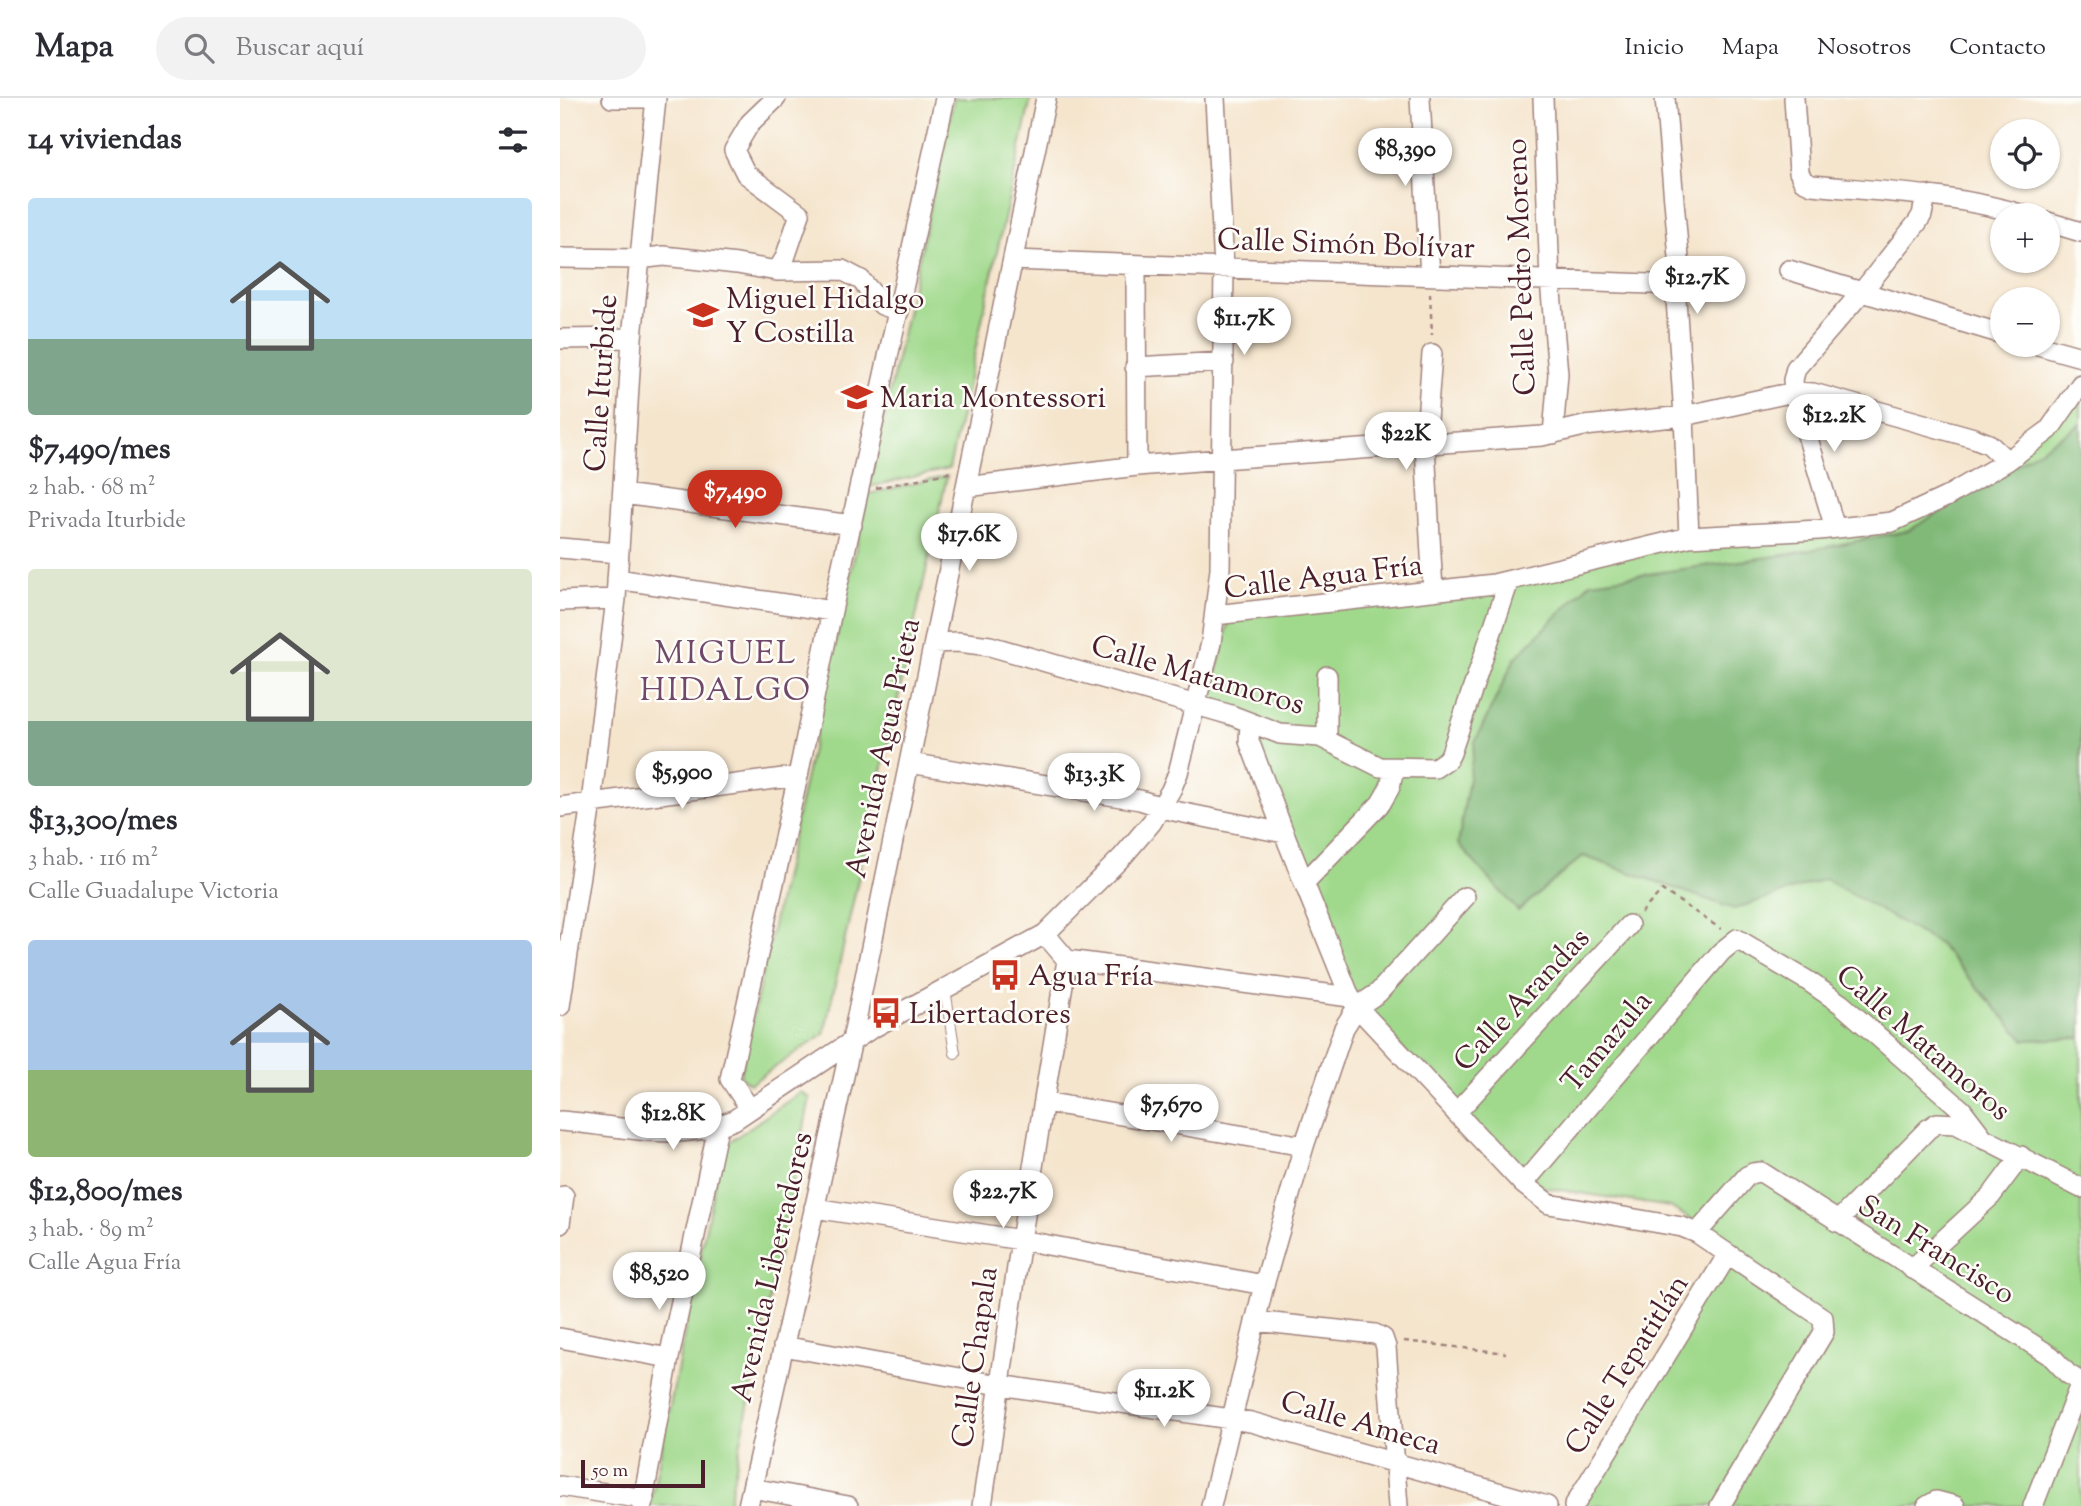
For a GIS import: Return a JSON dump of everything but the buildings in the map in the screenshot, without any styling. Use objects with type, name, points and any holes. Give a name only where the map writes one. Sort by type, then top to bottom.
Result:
[{"type":"street","points":[[612,98],[656,98]]},
{"type":"street","name":"Calle Iturbide","points":[[560,1006],[591,803],[617,589],[638,259],[656,98]]},
{"type":"street","points":[[776,98],[750,123],[734,150],[746,174],[800,214],[785,258],[777,271]]},
{"type":"street","points":[[750,1109],[730,1079],[945,98]]},
{"type":"street","name":"Avenida Agua Prieta","points":[[852,1040],[1046,98]]},
{"type":"street","points":[[1215,98],[1224,268],[1220,569],[1215,615]]},
{"type":"street","points":[[1420,98],[1430,276]]},
{"type":"street","name":"Calle Pedro Moreno","points":[[1543,98],[1550,280],[1558,374],[1553,434]]},
{"type":"street","points":[[1665,98],[1680,269],[1676,299],[1689,537]]},
{"type":"street","points":[[1794,98],[1799,172],[1803,181],[1812,185],[1968,200],[1990,206]]},
{"type":"street","points":[[1835,528],[1794,392],[1796,368],[1917,223],[1927,195]]},
{"type":"street","points":[[2060,226],[2081,232]]},
{"type":"street","points":[[560,258],[638,259],[664,256],[777,271],[846,271],[861,280],[882,306],[899,311]]},
{"type":"street","name":"Calle Simón Bolívar","points":[[1013,260],[1677,285]]},
{"type":"street","points":[[1131,265],[1136,275],[1137,466]]},
{"type":"street","points":[[1789,270],[1990,331]]},
{"type":"street","points":[[560,339],[632,338]]},
{"type":"street","points":[[2060,351],[2081,357]]},
{"type":"street","points":[[1432,354],[1425,446],[1433,592]]},
{"type":"street","points":[[1135,367],[1224,362]]},
{"type":"street","name":"Calle Agua Fría","points":[[560,1121],[641,1131],[698,1131],[718,1127],[750,1109],[852,1040],[1045,933],[1123,856],[1162,807],[1178,773],[1215,615],[1433,592],[1509,581],[1689,537],[1835,528],[1899,519],[1946,497],[2007,461],[2049,430],[2081,384]]},
{"type":"street","points":[[968,478],[1222,458],[1425,446],[1553,434],[1584,426],[1684,416],[1794,392],[1813,393],[1974,438],[1989,444],[2007,461]]},
{"type":"street","points":[[623,494],[852,525]]},
{"type":"street","points":[[560,548],[618,553]]},
{"type":"street","name":"Calle Matamoros","points":[[934,643],[990,646],[1196,705],[1289,736],[1312,736],[1327,740],[1371,765],[1394,769],[1427,769],[1442,764],[1451,753],[1509,581]]},
{"type":"street","points":[[560,601],[617,589],[832,611]]},
{"type":"street","points":[[1327,676],[1327,740]]},
{"type":"street","points":[[1250,723],[1250,741],[1284,833],[1354,1002],[1523,1184],[1549,1204],[1682,1227],[1698,1233],[1820,1315],[1825,1322],[1824,1332],[1720,1506]]},
{"type":"street","points":[[909,763],[1140,800],[1284,833]]},
{"type":"street","points":[[1304,883],[1381,803],[1390,787],[1394,769]]},
{"type":"street","points":[[560,807],[798,776]]},
{"type":"street","points":[[1045,933],[1067,960],[1354,1002],[1378,993],[1465,897]]},
{"type":"street","name":"Calle Arandas","points":[[1456,1113],[1629,925]]},
{"type":"street","name":"Calle Matamoros","points":[[1737,939],[1841,1004],[1962,1110],[1986,1140],[2081,1188]]},
{"type":"street","name":"Tamazula","points":[[1523,1184],[1721,952],[1737,939]]},
{"type":"street","name":"Calle Chapala","points":[[982,1506],[1021,1240],[1067,960]]},
{"type":"street","points":[[1211,1506],[1264,1285],[1304,1146],[1354,1002]]},
{"type":"street","name":"Avenida Libertadores","points":[[750,1497],[852,1040]]},
{"type":"street","points":[[1044,1102],[1304,1146]]},
{"type":"street","points":[[1837,1222],[1937,1123],[1956,1124],[1986,1140]]},
{"type":"street","points":[[560,1486],[643,1503],[718,1127]]},
{"type":"street","points":[[1912,1269],[1991,1196],[2021,1156]]},
{"type":"street","name":"San Francisco","points":[[1698,1233],[1747,1176],[1757,1172],[1766,1174],[1837,1222],[2051,1356],[2068,1374],[2081,1382]]},
{"type":"street","points":[[560,1224],[564,1196]]},
{"type":"street","points":[[814,1208],[1021,1240],[1264,1285]]},
{"type":"street","name":"Calle Tepatitlán","points":[[1574,1506],[1728,1254]]},
{"type":"street","points":[[1255,1321],[1375,1334],[1383,1338],[1386,1347],[1398,1506]]},
{"type":"street","points":[[560,1338],[670,1358]]},
{"type":"street","name":"Calle Ameca","points":[[783,1346],[999,1385],[1231,1418],[1272,1427],[1547,1506]]},
{"type":"street","points":[[2033,1506],[2081,1382]]},
{"type":"street","points":[[750,1497],[848,1506]]},
{"type":"street","points":[[1927,1506],[1936,1501],[1955,1506]]},
{"type":"lane","points":[[945,988],[955,1053]]},
{"type":"path","points":[[1430,276],[1432,354]]},
{"type":"path","points":[[859,492],[968,478]]},
{"type":"path","points":[[1629,925],[1662,890],[1737,939]]},
{"type":"path","points":[[1383,1338],[1506,1353]]},
{"type":"green space","points":[[954,98],[1031,98],[949,469],[869,487]]},
{"type":"green space","points":[[2081,379],[2081,1506],[1579,1506],[1730,1243],[1670,1207],[1535,1186],[1351,996],[1242,732],[1207,712],[1230,617],[1520,576],[1668,542],[1914,516],[2002,457],[2066,398]]},
{"type":"green space","points":[[2081,424],[2081,1038],[2024,1040],[1939,944],[1825,879],[1734,909],[1583,856],[1518,911],[1458,844],[1475,742],[1515,658],[1591,582],[1790,554],[1908,531]]},
{"type":"green space","points":[[947,476],[824,1034],[750,1084],[740,1076],[868,494]]},
{"type":"green space","points":[[801,1092],[810,1098],[728,1506],[650,1506],[722,1147]]},
{"type":"place","name":"Miguel Hidalgo Y Costilla","points":[[703,315]]},
{"type":"place","name":"Maria Montessori","points":[[857,397]]},
{"type":"place","name":"Agua Fría","points":[[1005,975]]},
{"type":"place","name":"Libertadores","points":[[886,1013]]},
{"type":"district","name":"MIGUEL HIDALGO","points":[[726,670]]}]
